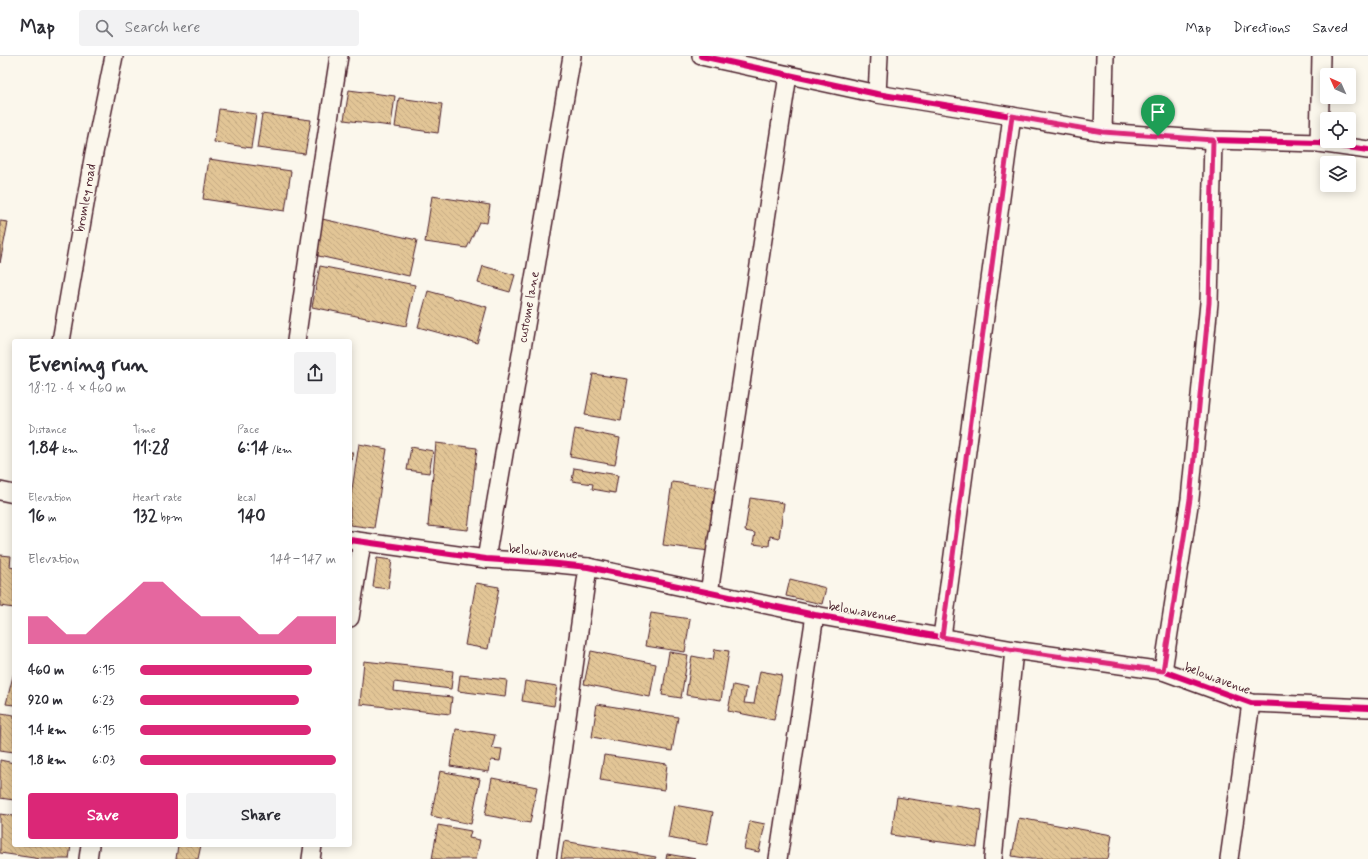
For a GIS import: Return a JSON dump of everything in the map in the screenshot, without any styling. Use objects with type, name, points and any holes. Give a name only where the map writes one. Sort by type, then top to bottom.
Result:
[{"type":"street","name":"bromley road","points":[[61,339],[94,153],[114,56]]},
{"type":"street","points":[[296,339],[339,56]]},
{"type":"street","name":"custome lane","points":[[486,559],[572,56]]},
{"type":"street","points":[[701,56],[877,94],[1103,132],[1213,140],[1319,143],[1368,150]]},
{"type":"street","points":[[877,94],[879,56]]},
{"type":"street","points":[[1103,132],[1105,56]]},
{"type":"street","points":[[1319,143],[1322,56]]},
{"type":"street","points":[[708,593],[788,75]]},
{"type":"street","points":[[942,637],[1012,116]]},
{"type":"street","points":[[1163,671],[1190,499],[1208,311],[1213,140]]},
{"type":"street","points":[[0,492],[12,494]]},
{"type":"street","points":[[352,593],[356,542]]},
{"type":"street","name":"below avenue","points":[[356,542],[486,559],[588,567],[815,615],[1014,650],[1163,671],[1250,703],[1368,708]]},
{"type":"street","points":[[547,859],[588,567]]},
{"type":"street","points":[[778,859],[815,615]]},
{"type":"street","points":[[993,859],[1014,650]]},
{"type":"street","points":[[1229,859],[1250,703]]},
{"type":"street","points":[[88,859],[90,847]]},
{"type":"street","points":[[311,859],[313,847]]},
{"type":"building","points":[[349,90],[395,96],[391,126],[344,120]]},
{"type":"building","points":[[399,98],[442,104],[438,133],[395,127]]},
{"type":"building","points":[[219,109],[256,114],[251,148],[214,142]]},
{"type":"building","points":[[262,114],[311,120],[305,154],[257,148]]},
{"type":"building","points":[[209,159],[291,171],[285,211],[203,199]]},
{"type":"building","points":[[432,196],[490,205],[487,223],[479,222],[467,248],[425,242]]},
{"type":"building","points":[[322,219],[417,240],[409,276],[314,255]]},
{"type":"building","points":[[0,221],[8,222],[0,263]]},
{"type":"building","points":[[320,266],[415,285],[406,326],[312,307]]},
{"type":"building","points":[[483,266],[515,275],[510,292],[478,283]]},
{"type":"building","points":[[428,291],[487,307],[477,343],[418,327]]},
{"type":"building","points":[[593,374],[628,379],[621,421],[585,415]]},
{"type":"building","points":[[575,429],[620,438],[615,465],[570,457]]},
{"type":"building","points":[[436,443],[477,448],[468,530],[428,526]]},
{"type":"building","points":[[359,444],[387,449],[374,528],[352,525],[352,489]]},
{"type":"building","points":[[411,447],[433,451],[429,473],[407,470]]},
{"type":"building","points":[[574,468],[618,475],[615,493],[592,489],[593,484],[572,481]]},
{"type":"building","points":[[672,482],[718,488],[709,551],[663,545]]},
{"type":"building","points":[[750,498],[784,503],[779,538],[770,536],[769,546],[753,544],[755,533],[745,531]]},
{"type":"building","points":[[0,555],[11,556],[10,567],[12,568],[12,608],[0,606]]},
{"type":"building","points":[[377,558],[392,560],[388,589],[373,587]]},
{"type":"building","points":[[790,579],[826,588],[822,604],[786,596]]},
{"type":"building","points":[[476,583],[499,587],[488,649],[465,645]]},
{"type":"building","points":[[651,613],[690,619],[685,652],[645,646]]},
{"type":"building","points":[[715,649],[729,651],[721,700],[686,695],[692,656],[713,660]]},
{"type":"building","points":[[591,651],[656,664],[650,697],[584,684]]},
{"type":"building","points":[[669,652],[688,655],[681,698],[662,695]]},
{"type":"building","points":[[364,661],[453,671],[451,689],[394,682],[393,691],[452,697],[450,714],[360,704]]},
{"type":"building","points":[[760,671],[782,675],[774,720],[728,711],[733,685],[747,688],[744,703],[754,704]]},
{"type":"building","points":[[460,675],[507,680],[505,697],[458,691]]},
{"type":"building","points":[[12,680],[12,705],[6,704]]},
{"type":"building","points":[[525,681],[557,686],[554,706],[522,701]]},
{"type":"building","points":[[597,704],[678,717],[672,751],[592,737]]},
{"type":"building","points":[[1,713],[12,715],[12,752],[0,750]]},
{"type":"building","points":[[456,729],[495,735],[492,748],[502,749],[500,761],[491,760],[489,772],[450,766]]},
{"type":"building","points":[[604,755],[667,764],[664,790],[600,780]]},
{"type":"building","points":[[0,760],[12,763],[12,800],[0,798]]},
{"type":"building","points":[[440,771],[480,779],[471,824],[431,816]]},
{"type":"building","points":[[492,778],[537,787],[530,823],[485,815]]},
{"type":"building","points":[[897,797],[982,810],[977,847],[891,835]]},
{"type":"building","points":[[674,805],[713,812],[707,845],[668,838]]},
{"type":"building","points":[[0,814],[12,816],[12,847],[71,847],[69,859],[41,859],[0,853]]},
{"type":"building","points":[[1019,818],[1112,835],[1108,859],[1031,859],[1012,856]]},
{"type":"building","points":[[750,821],[765,824],[759,852],[744,849]]},
{"type":"building","points":[[438,825],[471,831],[469,838],[480,840],[476,859],[432,859]]},
{"type":"building","points":[[564,841],[656,857],[655,859],[561,859]]},
{"type":"building","points":[[178,847],[201,847],[198,859],[176,859]]},
{"type":"building","points":[[667,854],[696,859],[666,859]]},
{"type":"cycle path","points":[[701,56],[877,94],[1103,132],[1213,140],[1319,143],[1368,150]]},
{"type":"cycle path","points":[[352,540],[486,559],[588,567],[815,615],[1014,650],[1163,671],[1251,703],[1368,708]]},
{"type":"route","points":[[1012,116],[1103,132],[1158,136],[1213,140],[1209,303],[1190,499],[1163,671],[1014,650],[942,637],[1012,116]]}]
